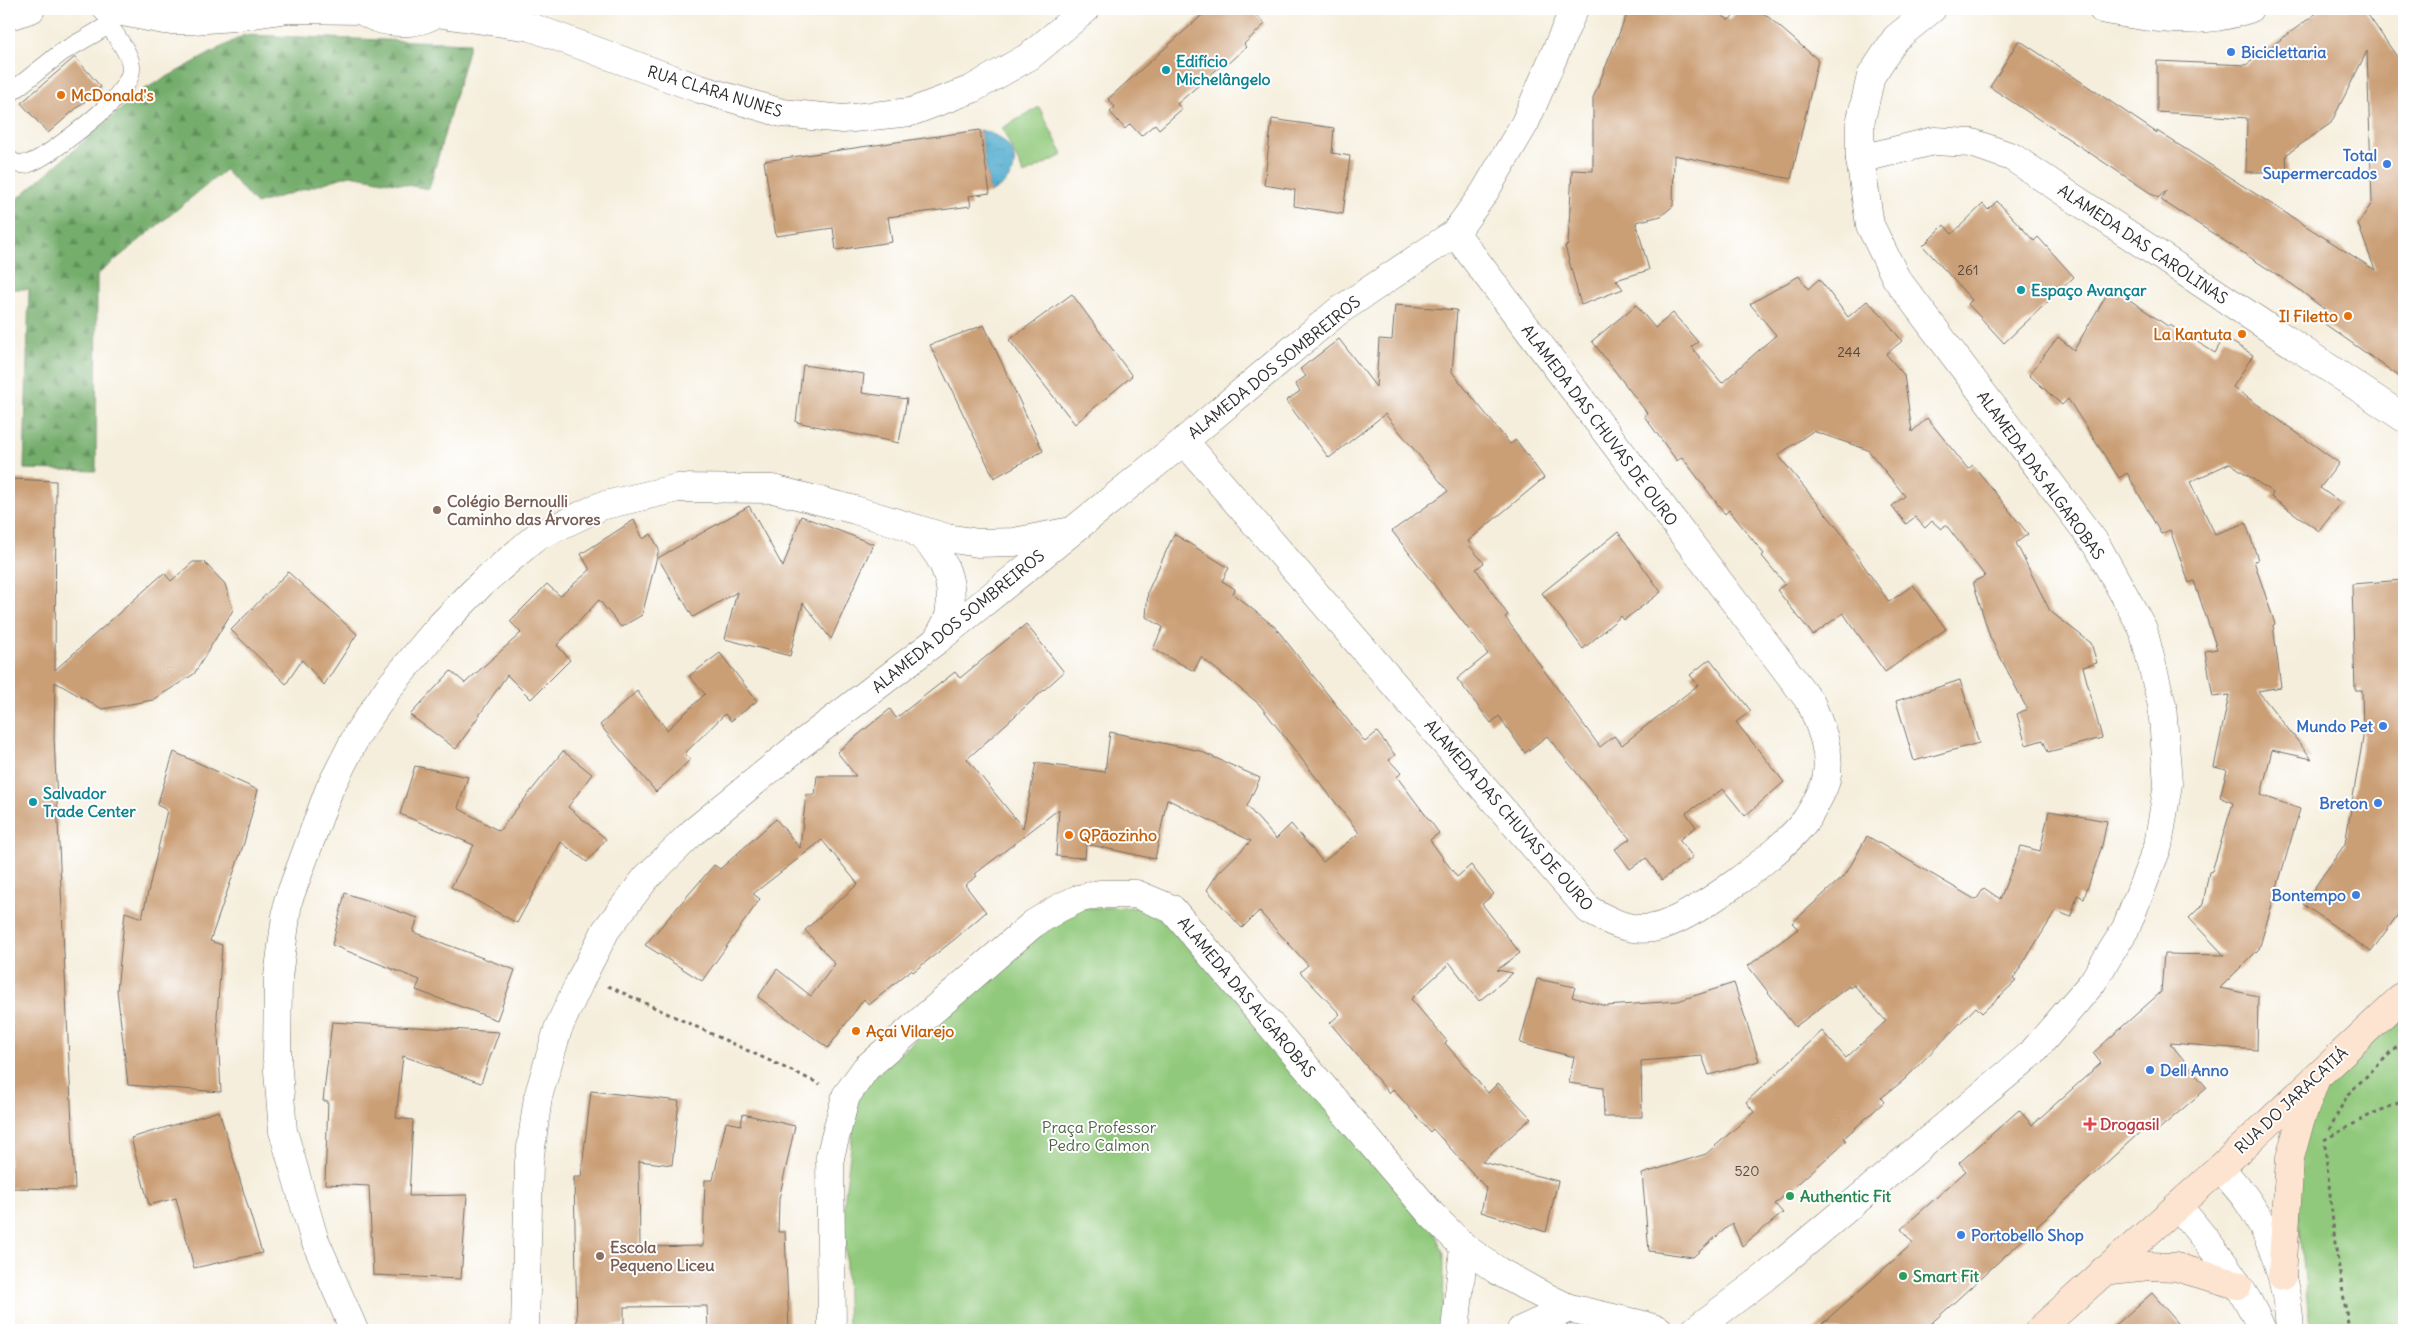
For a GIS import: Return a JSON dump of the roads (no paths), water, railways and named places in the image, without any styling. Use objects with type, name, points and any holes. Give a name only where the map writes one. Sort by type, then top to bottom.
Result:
[{"type":"main road","name":"RUA DO JARACATIÁ","points":[[2039,1330],[2220,1168],[2404,995]]},
{"type":"main road","points":[[2282,1276],[2290,1158],[2300,1121],[2317,1075]]},
{"type":"main road","points":[[2103,1271],[2149,1266],[2176,1267],[2238,1285]]},
{"type":"street","points":[[9,16],[31,9]]},
{"type":"street","points":[[111,15],[164,20],[193,20],[234,17],[289,9],[361,10],[380,20],[401,22],[420,20],[439,11]]},
{"type":"street","name":"RUA CLARA NUNES","points":[[504,9],[531,27]]},
{"type":"street","name":"RUA CLARA NUNES","points":[[439,11],[531,27],[700,89],[782,114],[843,119],[911,112],[972,89],[1030,56],[1086,9]]},
{"type":"street","name":"ALAMEDA DOS SOMBREIROS","points":[[525,1330],[529,1162],[538,1097],[558,1029],[583,974],[606,930],[646,878],[692,832],[796,748],[936,641],[1070,531],[1184,441],[1337,312],[1455,233],[1484,193],[1525,123],[1574,9]]},
{"type":"street","name":"ALAMEDA DAS ALGAROBAS","points":[[1695,1330],[1764,1278],[2031,1054],[2092,983],[2126,928],[2158,846],[2168,784],[2162,705],[2142,629],[2096,544],[1896,278],[1870,225],[1860,159],[1860,124],[1871,76],[1896,38],[1932,9]]},
{"type":"street","points":[[2102,9],[2181,21],[2227,16],[2249,9]]},
{"type":"street","name":"ALAMEDA DAS CAROLINAS","points":[[1860,159],[1934,141],[1972,143],[2012,157],[2404,418]]},
{"type":"street","name":"ALAMEDA DAS CHUVAS DE OURO","points":[[1184,441],[1589,910],[1619,926],[1653,928],[1692,913],[1762,862],[1805,821],[1826,781],[1827,743],[1811,703],[1455,233]]},
{"type":"street","points":[[354,1330],[314,1238],[283,1131],[277,1059],[278,977],[288,901],[308,842],[329,790],[358,733],[384,694],[439,627],[482,583],[536,537],[601,506],[678,488],[773,489],[947,538],[978,543],[1014,542],[1070,531]]},
{"type":"street","points":[[906,525],[929,540],[944,563],[949,581],[951,590],[948,617],[936,641]]},
{"type":"street","name":"ALAMEDA DAS ALGAROBAS","points":[[832,1330],[830,1157],[846,1096],[866,1068],[1033,924],[1078,899],[1099,894],[1136,894],[1172,909],[1431,1214],[1464,1247],[1498,1271],[1568,1308],[1659,1330]]},
{"type":"street","points":[[2220,1168],[2247,1200],[2265,1234],[2282,1276],[2290,1312],[2290,1330]]},
{"type":"street","points":[[2178,1206],[2204,1236],[2238,1285],[2262,1330]]},
{"type":"street","points":[[1454,1330],[1464,1247]]},
{"type":"street","points":[[1729,1330],[1743,1306],[1764,1278]]},
{"type":"street","points":[[1521,1330],[1568,1308]]},
{"type":"lane","points":[[9,94],[111,15],[130,60],[131,70],[126,84],[116,97],[58,146],[25,164],[12,162],[9,159]]},
{"type":"water","points":[[980,130],[1003,141],[1010,149],[1014,158],[1014,167],[1010,176],[1002,185],[990,193]]},
{"type":"place","name":"Biciclettaria","points":[[2231,52]]},
{"type":"place","name":"Edifício Michelângelo","points":[[1166,70]]},
{"type":"place","name":"McDonald's","points":[[61,95]]},
{"type":"place","name":"Total Supermercados","points":[[2387,164]]},
{"type":"place","name":"Espaço Avançar","points":[[2021,290]]},
{"type":"place","name":"Il Filetto","points":[[2348,316]]},
{"type":"place","name":"La Kantuta","points":[[2242,334]]},
{"type":"place","name":"Colégio Bernoulli Caminho das Árvores","points":[[437,510]]},
{"type":"place","name":"Mundo Pet","points":[[2383,726]]},
{"type":"place","name":"Salvador Trade Center","points":[[33,802]]},
{"type":"place","name":"Breton","points":[[2378,803]]},
{"type":"place","name":"QPãozinho","points":[[1069,835]]},
{"type":"place","name":"Bontempo","points":[[2356,895]]},
{"type":"place","name":"Açai Vilarejo","points":[[856,1031]]},
{"type":"place","name":"Dell Anno","points":[[2150,1070]]},
{"type":"place","name":"Drogasil","points":[[2090,1124]]},
{"type":"place","name":"Authentic Fit","points":[[1790,1196]]},
{"type":"place","name":"Portobello Shop","points":[[1961,1235]]},
{"type":"place","name":"Escola Pequeno Liceu","points":[[600,1256]]},
{"type":"place","name":"Smart Fit","points":[[1903,1276]]},
{"type":"park label","name":"Praça Professor Pedro Calmon","points":[[1099,1136]]}]
